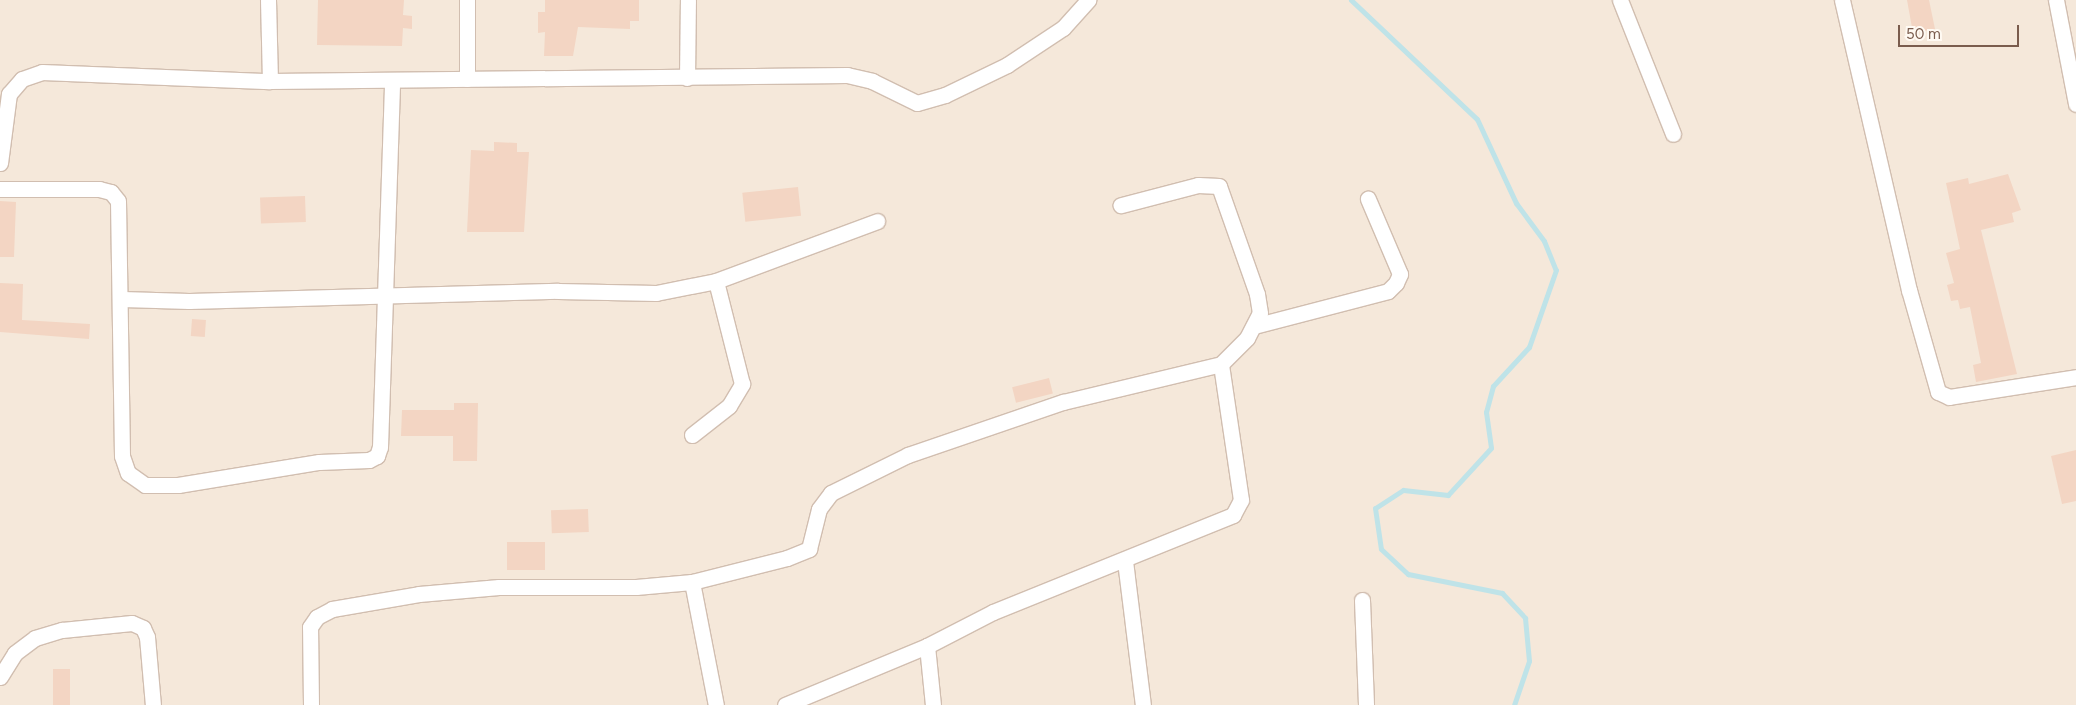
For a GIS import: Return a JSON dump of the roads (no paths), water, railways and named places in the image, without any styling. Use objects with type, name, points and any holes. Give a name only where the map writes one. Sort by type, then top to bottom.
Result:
[{"type":"street","points":[[268,0],[270,81]]},
{"type":"street","points":[[467,0],[467,79]]},
{"type":"street","points":[[687,78],[688,0]]},
{"type":"street","points":[[0,163],[9,94],[22,78],[35,74],[270,81],[847,75],[872,81],[917,103],[945,95],[1007,65],[1063,28],[1088,0]]},
{"type":"street","points":[[1620,0],[1673,134]]},
{"type":"street","points":[[1842,0],[1909,290],[1938,392],[1948,397],[2076,377]]},
{"type":"street","points":[[2056,0],[2076,104]]},
{"type":"street","points":[[0,189],[110,192],[118,201],[122,299],[122,456],[128,473],[145,485],[178,485],[318,462],[369,460],[377,456],[392,80]]},
{"type":"street","points":[[311,705],[310,627],[317,617],[332,609],[419,594],[499,587],[636,587],[692,582],[806,552],[811,545],[819,509],[831,494],[908,455],[1064,402],[1221,364],[1254,326],[1260,313],[1257,294],[1219,186],[1198,185],[1121,205]]},
{"type":"street","points":[[1254,326],[1388,291],[1396,283],[1400,274],[1368,199]]},
{"type":"street","points":[[122,299],[189,301],[384,295],[656,292],[716,281],[877,221]]},
{"type":"street","points":[[692,435],[729,406],[742,384],[716,281]]},
{"type":"street","points":[[785,705],[927,646],[993,612],[1124,561],[1233,515],[1241,500],[1221,364]]},
{"type":"street","points":[[1124,561],[1143,705]]},
{"type":"street","points":[[692,582],[716,705]]},
{"type":"street","points":[[1362,600],[1366,705]]},
{"type":"street","points":[[0,677],[15,653],[35,638],[62,630],[132,624],[142,628],[147,636],[153,705]]},
{"type":"street","points":[[927,646],[934,705]]},
{"type":"waterway","points":[[1351,0],[1477,119],[1516,203],[1544,241],[1556,270],[1529,347],[1493,386],[1486,412],[1491,448],[1448,495],[1403,490],[1375,508],[1381,549],[1408,574],[1502,593],[1525,618],[1529,661],[1514,705]]}]
